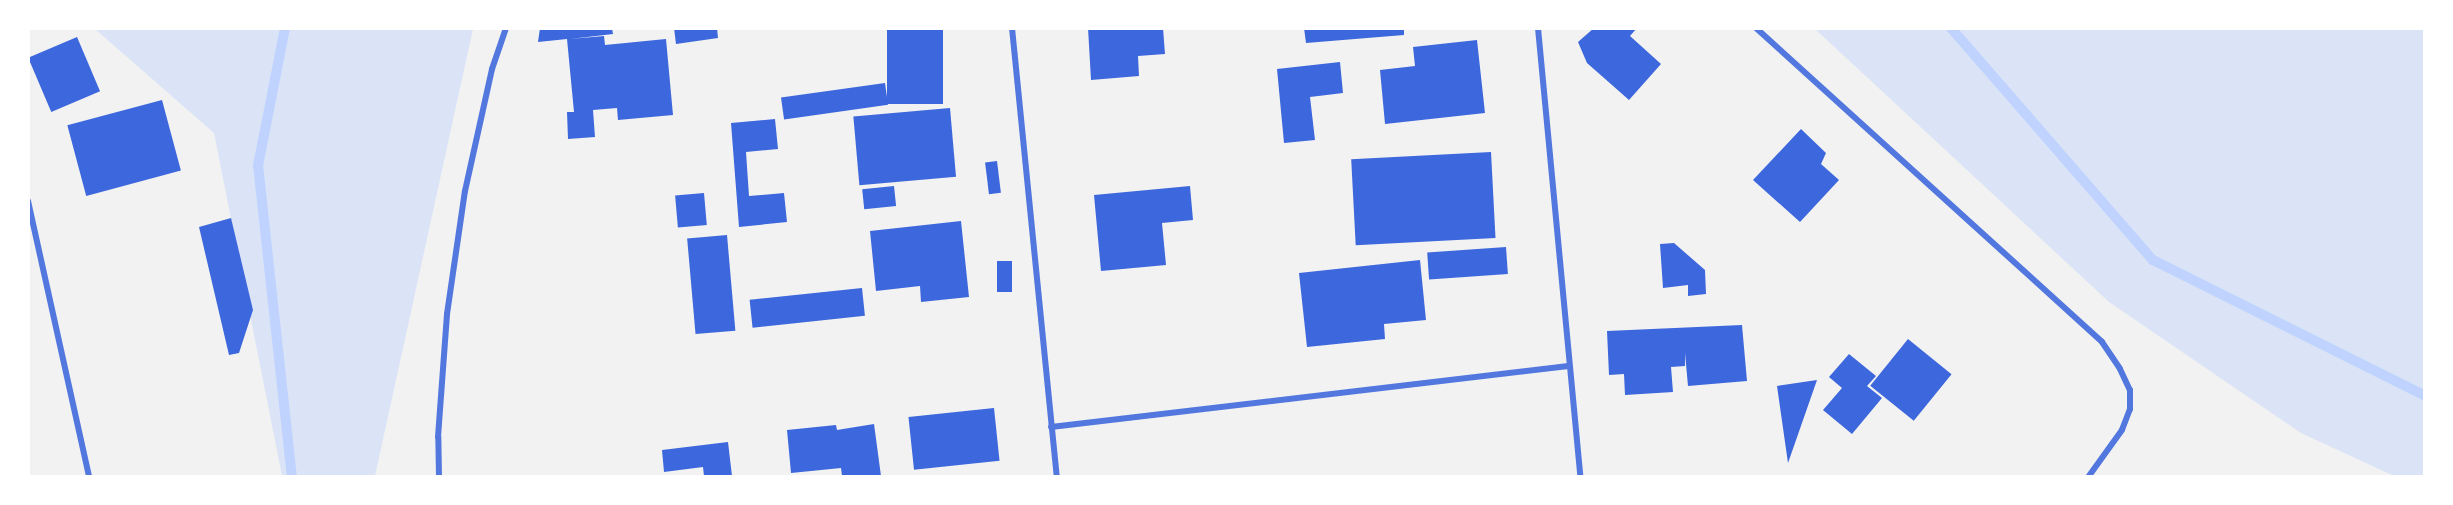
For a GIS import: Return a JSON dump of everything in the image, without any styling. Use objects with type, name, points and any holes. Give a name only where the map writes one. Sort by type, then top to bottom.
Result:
[{"type":"street","points":[[439,477],[438,437],[447,314],[465,191],[492,69],[506,28]]},
{"type":"street","points":[[1012,28],[1057,477]]},
{"type":"street","points":[[1538,28],[1580,477]]},
{"type":"street","points":[[1756,28],[2102,342],[2120,369],[2130,390],[2130,409],[2122,430],[2089,477]]},
{"type":"street","points":[[28,201],[88,477]]},
{"type":"street","points":[[1051,427],[1568,366]]},
{"type":"shaded area","points":[[95,29],[473,29],[375,476],[282,476],[214,133]]},
{"type":"shaded area","points":[[1815,29],[2424,29],[2424,476],[2394,476],[2301,433],[2109,302]]},
{"type":"building","points":[[540,28],[612,28],[613,34],[570,39],[604,36],[605,45],[666,39],[673,115],[618,120],[617,108],[593,110],[595,137],[568,139],[567,112],[574,112],[567,39],[538,42]]},
{"type":"building","points":[[674,28],[717,28],[718,38],[676,44]]},
{"type":"building","points":[[887,28],[943,28],[943,104],[887,104]]},
{"type":"building","points":[[1088,28],[1163,28],[1165,54],[1138,56],[1139,76],[1091,80]]},
{"type":"building","points":[[1304,28],[1404,28],[1404,35],[1306,43]]},
{"type":"building","points":[[1594,28],[1637,28],[1630,36],[1661,64],[1629,100],[1587,63],[1578,42]]},
{"type":"building","points":[[77,37],[100,91],[51,112],[28,58]]},
{"type":"building","points":[[1477,40],[1485,113],[1385,124],[1380,70],[1415,66],[1413,47]]},
{"type":"building","points":[[1340,62],[1343,93],[1310,97],[1315,140],[1284,143],[1277,69]]},
{"type":"building","points":[[885,83],[888,105],[784,119],[781,98]]},
{"type":"building","points":[[162,100],[181,171],[86,196],[67,125]]},
{"type":"building","points":[[950,108],[956,177],[859,185],[853,116]]},
{"type":"building","points":[[775,119],[778,149],[746,152],[749,196],[784,193],[787,222],[739,227],[731,123]]},
{"type":"building","points":[[1801,129],[1826,153],[1821,164],[1839,180],[1800,222],[1753,180]]},
{"type":"building","points":[[1491,152],[1496,238],[1356,245],[1351,159]]},
{"type":"building","points":[[997,161],[1001,193],[989,194],[985,162]]},
{"type":"building","points":[[894,186],[896,206],[864,209],[862,189]]},
{"type":"building","points":[[1190,186],[1193,220],[1162,223],[1166,265],[1101,271],[1094,195]]},
{"type":"building","points":[[704,193],[707,225],[678,227],[675,196]]},
{"type":"building","points":[[231,218],[253,310],[239,353],[229,355],[199,227]]},
{"type":"building","points":[[961,221],[969,297],[921,302],[920,286],[876,291],[870,231]]},
{"type":"building","points":[[727,235],[735,331],[696,334],[687,238]]},
{"type":"building","points":[[1674,243],[1705,270],[1706,294],[1688,296],[1688,285],[1663,288],[1660,244]]},
{"type":"building","points":[[1506,247],[1508,274],[1429,279],[1427,253]]},
{"type":"building","points":[[1420,260],[1426,320],[1384,324],[1385,339],[1307,347],[1299,273]]},
{"type":"building","points":[[997,261],[1012,261],[1012,292],[997,292]]},
{"type":"building","points":[[862,288],[865,316],[753,328],[750,300]]},
{"type":"building","points":[[1742,325],[1747,381],[1688,386],[1685,353],[1685,366],[1671,367],[1673,392],[1625,395],[1624,374],[1609,375],[1607,331]]},
{"type":"building","points":[[1908,339],[1952,374],[1914,421],[1870,386]]},
{"type":"building","points":[[1849,354],[1876,376],[1867,386],[1882,398],[1852,434],[1823,410],[1842,388],[1829,377]]},
{"type":"building","points":[[1817,380],[1788,463],[1777,386]]},
{"type":"building","points":[[994,408],[1000,461],[914,470],[908,417]]},
{"type":"building","points":[[874,424],[881,476],[842,476],[841,468],[791,473],[787,430],[836,425],[837,430]]},
{"type":"building","points":[[728,442],[732,476],[704,476],[703,467],[664,472],[662,450]]},
{"type":"waterway","points":[[285,28],[258,165],[292,476]]},
{"type":"waterway","points":[[1951,28],[2153,260],[2424,395]]}]
